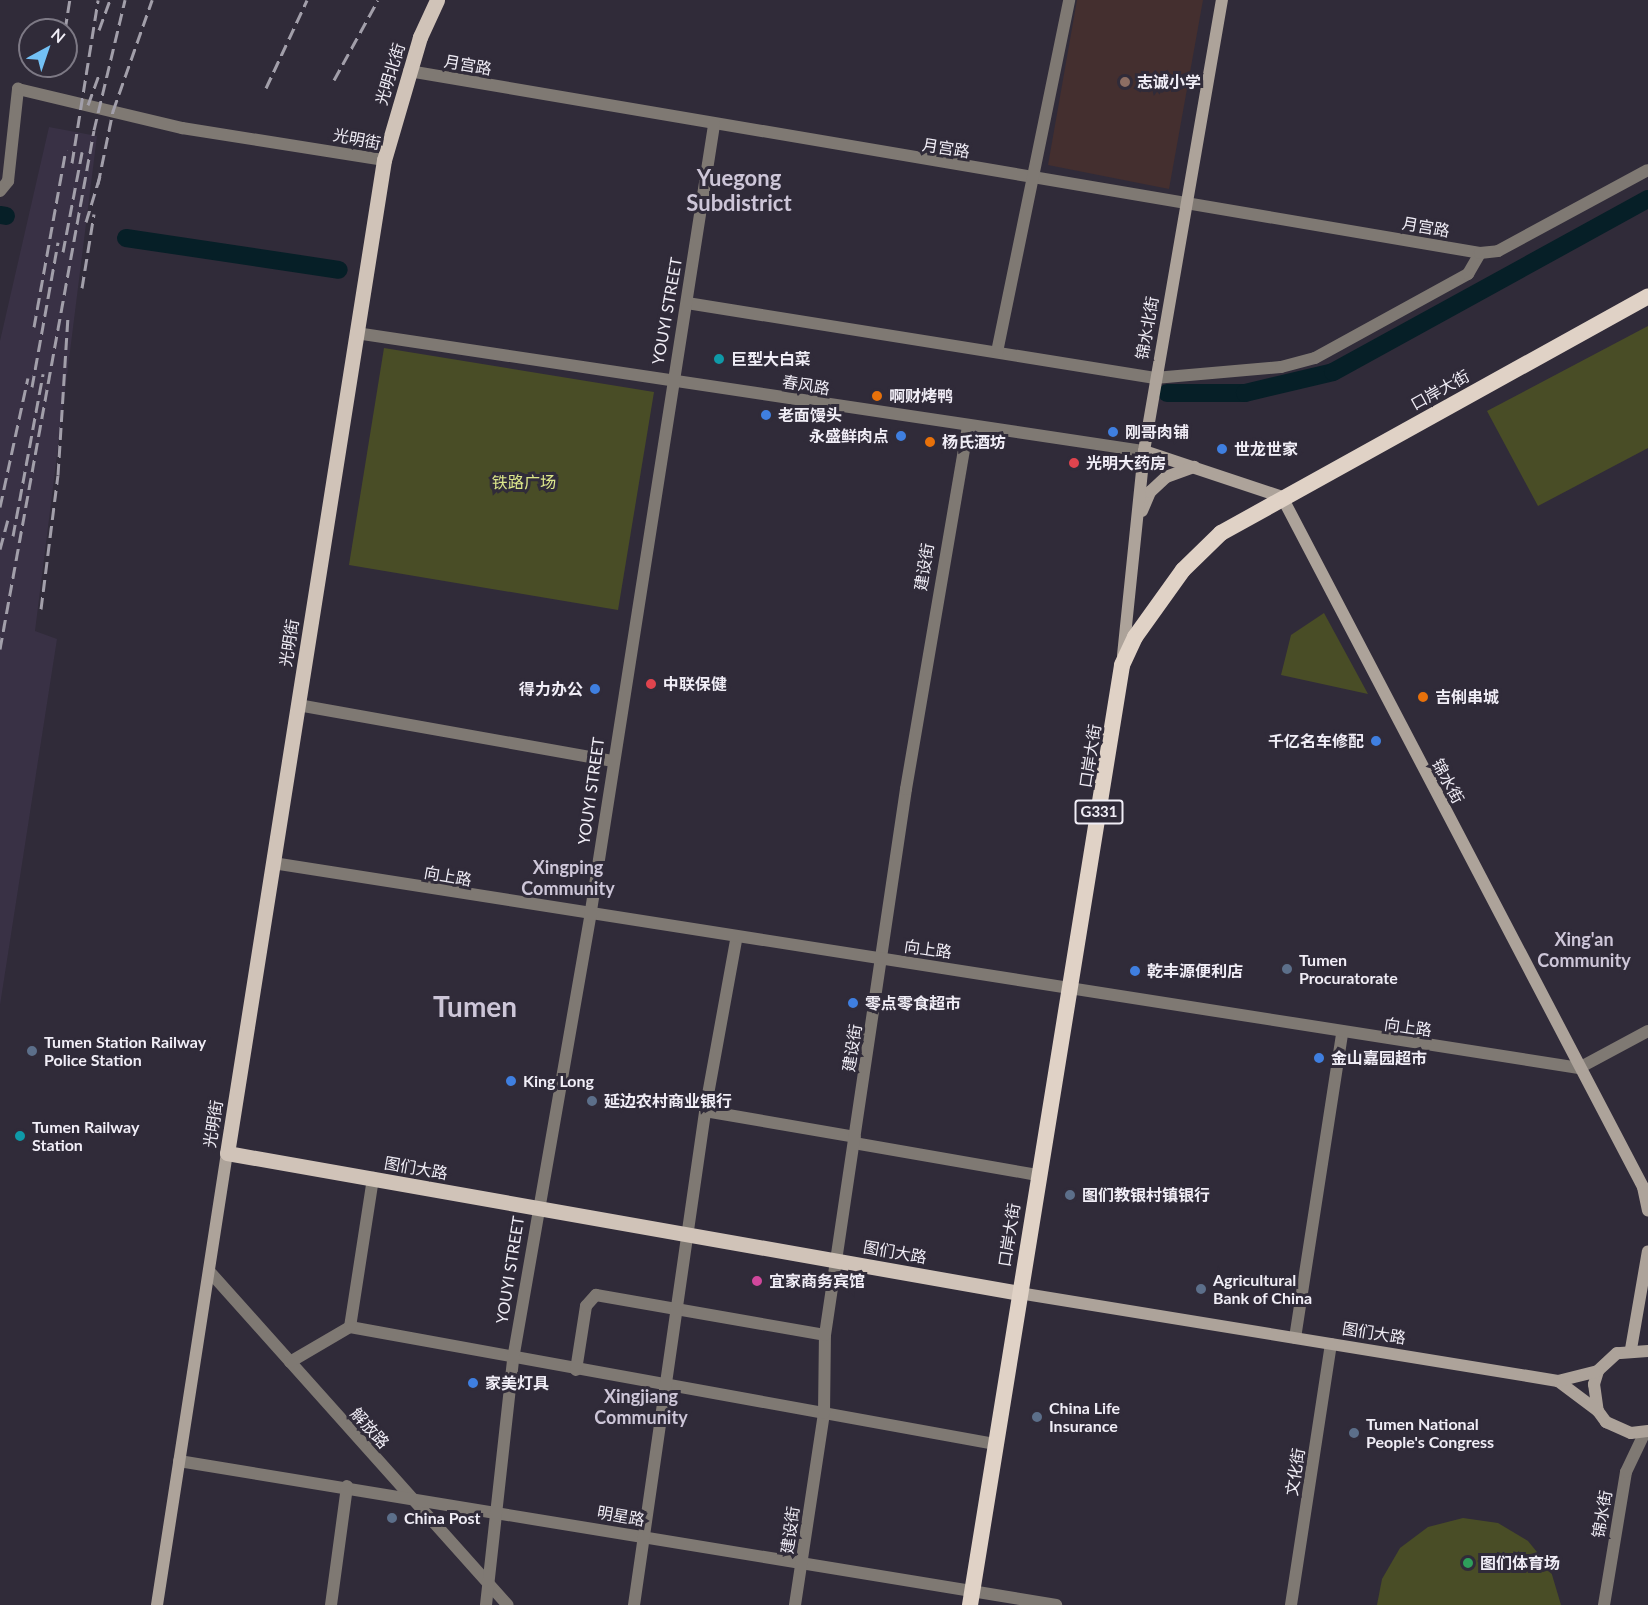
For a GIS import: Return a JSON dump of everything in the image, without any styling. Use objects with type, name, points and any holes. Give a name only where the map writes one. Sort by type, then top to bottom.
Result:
[{"type":"highway","name":"口岸大街","points":[[971,1598],[1037,1175],[1072,986],[1122,665],[1152,610],[1203,548],[1282,497],[1648,296]]},
{"type":"main road","name":"光明北街","points":[[384,160],[409,71],[437,0]]},
{"type":"main road","name":"锦水北街","points":[[1122,665],[1144,451],[1222,0]]},
{"type":"main road","name":"光明街","points":[[157,1605],[384,160]]},
{"type":"main road","points":[[1144,451],[1282,497]]},
{"type":"main road","points":[[1136,526],[1150,492],[1166,477],[1196,467]]},
{"type":"main road","name":"锦水街","points":[[1282,497],[1643,1187],[1648,1210]]},
{"type":"main road","name":"图们大路","points":[[227,1153],[1019,1293],[1558,1381]]},
{"type":"main road","points":[[1630,1349],[1648,1251]]},
{"type":"main road","points":[[1598,1411],[1594,1384],[1598,1371],[1606,1360],[1630,1349],[1648,1351]]},
{"type":"main road","points":[[1558,1381],[1598,1371]]},
{"type":"main road","points":[[1558,1381],[1618,1429],[1646,1432]]},
{"type":"street","points":[[997,352],[1069,0]]},
{"type":"street","name":"月宫路","points":[[409,71],[714,125],[1034,179],[1187,202],[1480,253]]},
{"type":"street","name":"光明街","points":[[0,191],[8,181],[18,89],[182,128],[384,160]]},
{"type":"street","name":"YOUYI STREET","points":[[486,1605],[500,1512],[513,1359],[536,1207],[590,917],[671,381],[687,303],[714,125]]},
{"type":"street","points":[[687,303],[1155,378],[1201,378],[1315,358],[1468,274],[1480,253],[1498,251],[1648,170]]},
{"type":"street","name":"春风路","points":[[356,333],[968,427],[1144,451]]},
{"type":"street","name":"建设街","points":[[795,1605],[824,1413],[825,1335],[945,538],[968,427]]},
{"type":"street","points":[[297,705],[612,761]]},
{"type":"street","name":"向上路","points":[[273,863],[736,940],[1072,986],[1342,1034],[1579,1068]]},
{"type":"street","points":[[634,1605],[647,1538],[665,1386],[705,1111],[736,940]]},
{"type":"street","points":[[1579,1068],[1648,1031]]},
{"type":"street","points":[[1295,1338],[1342,1034]]},
{"type":"street","points":[[705,1111],[1037,1175]]},
{"type":"street","points":[[350,1327],[374,1178]]},
{"type":"street","name":"解放路","points":[[209,1271],[508,1605]]},
{"type":"street","points":[[576,1370],[586,1306],[596,1295],[825,1335]]},
{"type":"street","points":[[290,1362],[350,1327],[513,1359],[995,1444]]},
{"type":"street","name":"文化街","points":[[1291,1605],[1331,1344]]},
{"type":"street","name":"锦水街","points":[[1604,1605],[1626,1472],[1646,1432]]},
{"type":"street","name":"明星路","points":[[179,1461],[408,1495],[802,1565],[971,1598],[1056,1605]]},
{"type":"street","points":[[331,1605],[347,1486]]},
{"type":"shaded area","name":"志诚小学","points":[[1077,0],[1203,0],[1169,189],[1048,165]]},
{"type":"shaded area","points":[[49,127],[97,136],[35,631],[57,639],[0,1005],[0,341]]},
{"type":"green space","points":[[1648,326],[1648,448],[1538,506],[1487,411]]},
{"type":"green space","name":"铁路广场","points":[[384,348],[654,392],[618,610],[349,565]]},
{"type":"green space","points":[[1324,613],[1368,694],[1281,675],[1291,635]]},
{"type":"green space","name":"图们体育场","points":[[1463,1518],[1498,1523],[1528,1541],[1550,1568],[1561,1605],[1377,1605],[1382,1579],[1400,1548],[1428,1527]]},
{"type":"waterway","points":[[1167,393],[1245,393],[1333,372],[1648,199]]},
{"type":"waterway","points":[[0,215],[6,216]]},
{"type":"waterway","points":[[126,238],[339,270]]},
{"type":"railway","points":[[67,18],[70,0]]},
{"type":"railway","points":[[72,163],[98,0]]},
{"type":"railway","points":[[99,30],[110,0]]},
{"type":"railway","points":[[0,649],[94,130],[125,0]]},
{"type":"railway","points":[[98,184],[113,111],[152,0]]},
{"type":"railway","points":[[266,88],[307,0]]},
{"type":"railway","points":[[334,80],[378,0]]},
{"type":"railway","points":[[88,105],[100,72]]},
{"type":"railway","points":[[34,327],[66,150]]},
{"type":"railway","points":[[63,252],[82,152]]},
{"type":"railway","points":[[86,222],[100,176]]},
{"type":"railway","points":[[82,288],[94,214]]},
{"type":"railway","points":[[32,387],[58,242]]},
{"type":"railway","points":[[41,609],[58,475],[68,317]]},
{"type":"railway","points":[[13,536],[43,374]]},
{"type":"railway","points":[[0,507],[28,378]]},
{"type":"railway","points":[[0,549],[8,520]]},
{"type":"place","name":"志诚小学","points":[[1125,82]]},
{"type":"place","name":"巨型大白菜","points":[[719,359]]},
{"type":"place","name":"啊财烤鸭","points":[[877,396]]},
{"type":"place","name":"老面馒头","points":[[766,415]]},
{"type":"place","name":"刚哥肉铺","points":[[1113,432]]},
{"type":"place","name":"永盛鲜肉点","points":[[901,436]]},
{"type":"place","name":"杨氏酒坊","points":[[930,442]]},
{"type":"place","name":"世龙世家","points":[[1222,449]]},
{"type":"place","name":"光明大药房","points":[[1074,463]]},
{"type":"place","name":"中联保健","points":[[651,684]]},
{"type":"place","name":"得力办公","points":[[595,689]]},
{"type":"place","name":"吉俐串城","points":[[1423,697]]},
{"type":"place","name":"千亿名车修配","points":[[1376,741]]},
{"type":"place","name":"Tumen Procuratorate","points":[[1287,969]]},
{"type":"place","name":"乾丰源便利店","points":[[1135,971]]},
{"type":"place","name":"零点零食超市","points":[[853,1003]]},
{"type":"place","name":"Tumen Station Railway Police Station","points":[[32,1051]]},
{"type":"place","name":"金山嘉园超市","points":[[1319,1058]]},
{"type":"place","name":"King Long","points":[[511,1081]]},
{"type":"place","name":"延边农村商业银行","points":[[592,1101]]},
{"type":"place","name":"Tumen Railway Station","points":[[20,1136]]},
{"type":"place","name":"图们教银村镇银行","points":[[1070,1195]]},
{"type":"place","name":"宜家商务宾馆","points":[[757,1281]]},
{"type":"place","name":"Agricultural Bank of China","points":[[1201,1289]]},
{"type":"place","name":"家美灯具","points":[[473,1383]]},
{"type":"place","name":"China Life Insurance","points":[[1037,1417]]},
{"type":"place","name":"Tumen National People's Congress","points":[[1354,1433]]},
{"type":"place","name":"China Post","points":[[392,1518]]},
{"type":"place","name":"图们体育场","points":[[1468,1563]]},
{"type":"district","name":"Yuegong Subdistrict","points":[[739,190]]},
{"type":"district","name":"Xingping Community","points":[[568,878]]},
{"type":"district","name":"Xing'an Community","points":[[1584,950]]},
{"type":"district","name":"Tumen","points":[[475,1006]]},
{"type":"district","name":"Xingjiang Community","points":[[641,1407]]}]
